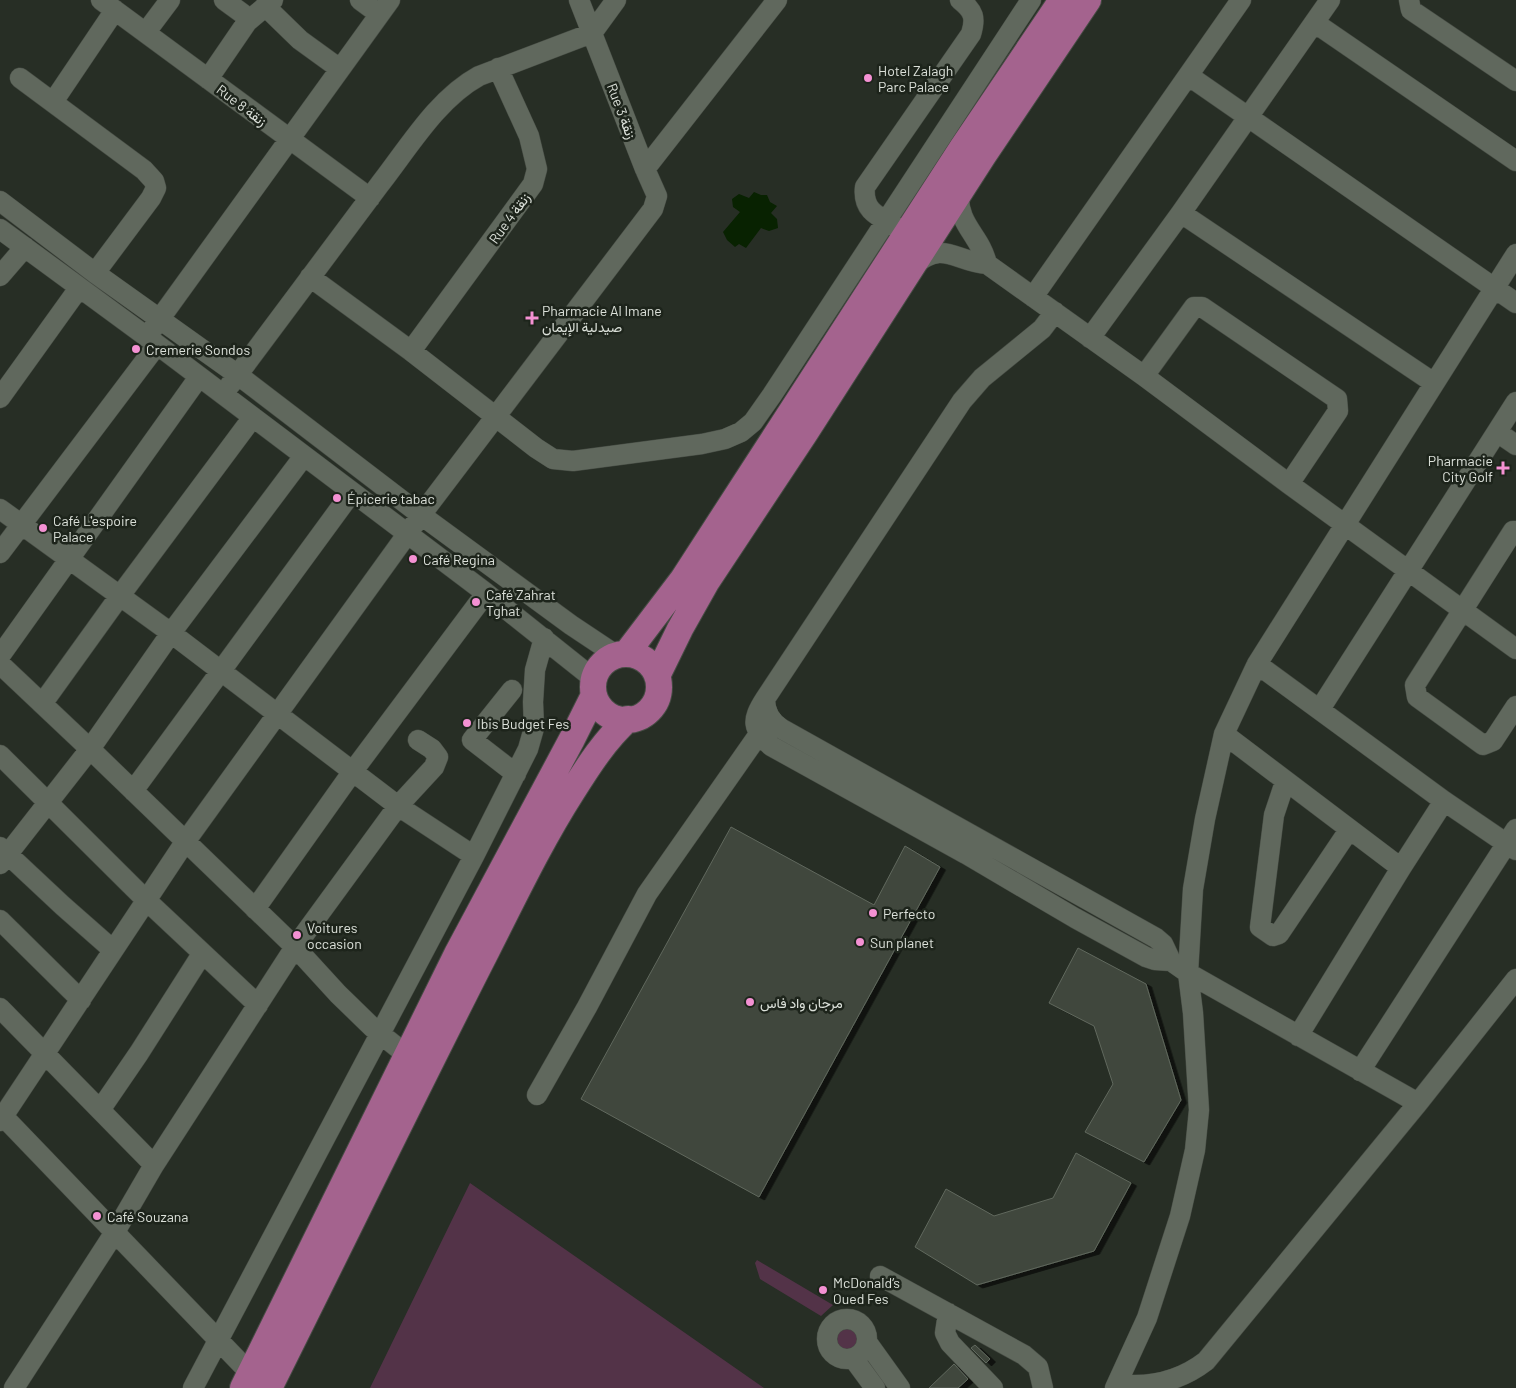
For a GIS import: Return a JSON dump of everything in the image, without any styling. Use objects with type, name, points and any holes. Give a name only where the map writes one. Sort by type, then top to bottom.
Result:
[{"type":"main road","points":[[254,1383],[457,954],[572,740],[602,664],[621,654],[683,579],[897,227],[1062,0]]},
{"type":"main road","points":[[657,676],[680,628],[707,581],[805,433],[959,192],[1088,0]]},
{"type":"main road","points":[[254,1383],[423,1076],[558,814],[591,762],[607,741],[628,720],[644,714],[656,701],[659,685],[657,676],[648,662],[642,658],[621,654]]},
{"type":"main road","points":[[594,687],[603,711],[619,719],[628,720]]},
{"type":"street","points":[[146,32],[170,0]]},
{"type":"street","points":[[224,0],[250,19]]},
{"type":"street","points":[[0,553],[22,525],[152,341],[159,320],[385,7],[360,0]]},
{"type":"street","name":"Rue 3 زنقة","points":[[1,1117],[45,1055],[185,842],[422,515],[646,221],[653,209],[657,196],[579,0]]},
{"type":"street","points":[[224,394],[310,277],[448,98],[464,84],[498,68],[592,33],[616,0]]},
{"type":"street","points":[[645,169],[777,0]]},
{"type":"street","points":[[897,227],[873,213],[867,206],[864,197],[865,187],[971,34],[974,23],[973,14],[968,6],[960,0]]},
{"type":"street","points":[[310,277],[410,351],[495,418],[553,458],[573,461],[702,444],[725,439],[741,432],[754,422],[897,227],[1031,0]]},
{"type":"street","points":[[1033,297],[1189,76],[1240,0]]},
{"type":"street","points":[[1090,338],[1249,118],[1330,0]]},
{"type":"street","points":[[1409,0],[1411,10],[1516,81]]},
{"type":"street","points":[[208,79],[250,19],[269,3],[300,40],[340,69]]},
{"type":"street","name":"Rue 8 زنقة","points":[[53,102],[108,5],[370,198]]},
{"type":"street","points":[[1315,23],[1516,161]]},
{"type":"street","name":"Rue 4 زنقة","points":[[410,351],[533,184],[537,169],[529,136],[498,68]]},
{"type":"street","points":[[1189,76],[1516,303]]},
{"type":"street","points":[[0,398],[73,284],[151,198],[156,188],[154,180],[144,170],[20,78]]},
{"type":"street","points":[[959,192],[958,201],[962,219],[982,248],[987,264]]},
{"type":"street","points":[[0,201],[159,320],[238,375],[563,620],[621,654]]},
{"type":"street","points":[[1181,213],[1434,383]]},
{"type":"street","points":[[0,229],[224,394],[486,593],[544,638],[594,687]]},
{"type":"street","points":[[0,276],[24,247]]},
{"type":"street","points":[[907,273],[918,261],[941,253],[954,254],[969,262],[987,264],[1144,376],[1344,525],[1409,570],[1516,649]]},
{"type":"street","points":[[1516,254],[1257,664],[1224,734],[1205,819],[1193,889],[1188,973],[1193,1013],[1199,1110],[1195,1150],[1180,1216],[1147,1318],[1117,1386],[1142,1386],[1168,1382],[1195,1370],[1206,1361],[1418,1103],[1516,979]]},
{"type":"street","points":[[1144,376],[1194,307],[1202,307],[1337,398],[1338,410],[1289,484]]},
{"type":"street","points":[[1055,312],[1042,329],[982,378],[962,401],[765,699],[756,714],[756,727],[759,734],[770,746],[966,854],[1075,918],[1146,957],[1155,960],[1171,961]]},
{"type":"street","points":[[0,656],[199,377]]},
{"type":"street","points":[[1320,709],[1516,402]]},
{"type":"street","points":[[42,704],[253,417]]},
{"type":"street","points":[[1497,432],[1516,445]]},
{"type":"street","points":[[113,950],[2,855],[48,802],[90,749],[171,633],[304,456]]},
{"type":"street","points":[[133,792],[352,492]]},
{"type":"street","points":[[0,508],[119,597],[171,633],[398,806],[474,856]]},
{"type":"street","points":[[1516,530],[1513,531],[1415,685],[1417,697],[1483,745],[1493,741],[1516,706]]},
{"type":"street","points":[[255,909],[353,771],[486,593]]},
{"type":"street","points":[[193,1388],[516,774],[533,737],[533,702],[536,670],[544,638]]},
{"type":"street","points":[[0,664],[295,947],[338,994],[408,1056]]},
{"type":"street","points":[[1257,664],[1444,801],[1513,841],[1360,1071]]},
{"type":"street","points":[[512,690],[472,740],[516,774]]},
{"type":"street","points":[[765,699],[766,711],[771,720],[782,729],[1156,938],[1163,944],[1171,961],[1188,973],[1418,1103]]},
{"type":"street","points":[[537,1095],[587,1007],[647,894],[759,734]]},
{"type":"street","points":[[1224,734],[1401,868]]},
{"type":"street","points":[[14,1388],[115,1232],[154,1165],[295,947],[398,806],[434,767],[438,757],[432,748],[418,740]]},
{"type":"street","points":[[0,755],[146,900],[258,1005]]},
{"type":"street","points":[[1285,782],[1274,815],[1260,927],[1265,932],[1273,936],[1279,934],[1349,830]]},
{"type":"street","points":[[1298,1036],[1444,801]]},
{"type":"street","points":[[0,920],[81,1000]]},
{"type":"street","points":[[100,1110],[202,954]]},
{"type":"street","points":[[0,1008],[154,1165]]},
{"type":"street","points":[[1,1117],[219,1340],[254,1383]]},
{"type":"street","points":[[880,1276],[1024,1355],[1038,1367],[1043,1388]]},
{"type":"street","points":[[948,1313],[945,1334],[950,1343],[993,1388]]},
{"type":"street","points":[[867,1342],[860,1355],[853,1358],[841,1358],[831,1351],[827,1339],[831,1328],[835,1324],[845,1319],[857,1321],[864,1328],[867,1342],[900,1388]]},
{"type":"street","points":[[853,1358],[875,1388]]},
{"type":"shaded area","points":[[754,192],[767,195],[770,202],[777,206],[771,213],[777,219],[778,228],[769,231],[761,228],[746,248],[739,244],[735,247],[727,240],[723,232],[740,212],[733,207],[732,199],[739,194],[749,198]]},
{"type":"shaded area","points":[[470,1183],[764,1388],[370,1388]]},
{"type":"shaded area","points":[[757,1260],[833,1305],[821,1316],[760,1279],[755,1263]]},
{"type":"shaded area","points":[[848,1328],[856,1331],[859,1339],[856,1347],[848,1350],[840,1347],[837,1339],[840,1331]]},
{"type":"building","name":"مرجان واد فاس","points":[[731,827],[874,905],[905,846],[940,867],[759,1197],[581,1099]]},
{"type":"building","points":[[1078,948],[1146,984],[1181,1100],[1144,1162],[1085,1132],[1113,1084],[1094,1026],[1049,1003]]},
{"type":"building","points":[[1076,1153],[1131,1183],[1094,1251],[977,1285],[915,1247],[946,1189],[994,1216],[1053,1198]]},
{"type":"building","points":[[975,1345],[990,1359],[986,1363],[971,1348]]},
{"type":"building","points":[[954,1364],[968,1379],[958,1388],[929,1388]]},
{"type":"place","name":"Hotel Zalagh Parc Palace","points":[[868,78]]},
{"type":"place","name":"Pharmacie Al Imane صيدلية الإيمان","points":[[532,318]]},
{"type":"place","name":"Cremerie Sondos","points":[[136,349]]},
{"type":"place","name":"Pharmacie City Golf","points":[[1503,468]]},
{"type":"place","name":"Épicerie tabac","points":[[337,498]]},
{"type":"place","name":"Café L'espoire Palace","points":[[43,528]]},
{"type":"place","name":"Café Regina","points":[[413,559]]},
{"type":"place","name":"Café Zahrat Tghat","points":[[476,602]]},
{"type":"place","name":"Ibis Budget Fes","points":[[467,723]]},
{"type":"place","name":"Perfecto","points":[[873,913]]},
{"type":"place","name":"Voitures occasion","points":[[297,935]]},
{"type":"place","name":"Sun planet","points":[[860,942]]},
{"type":"place","name":"مرجان واد فاس","points":[[750,1002]]},
{"type":"place","name":"Café Souzana","points":[[97,1216]]},
{"type":"place","name":"McDonald’s Oued Fes","points":[[823,1290]]}]
